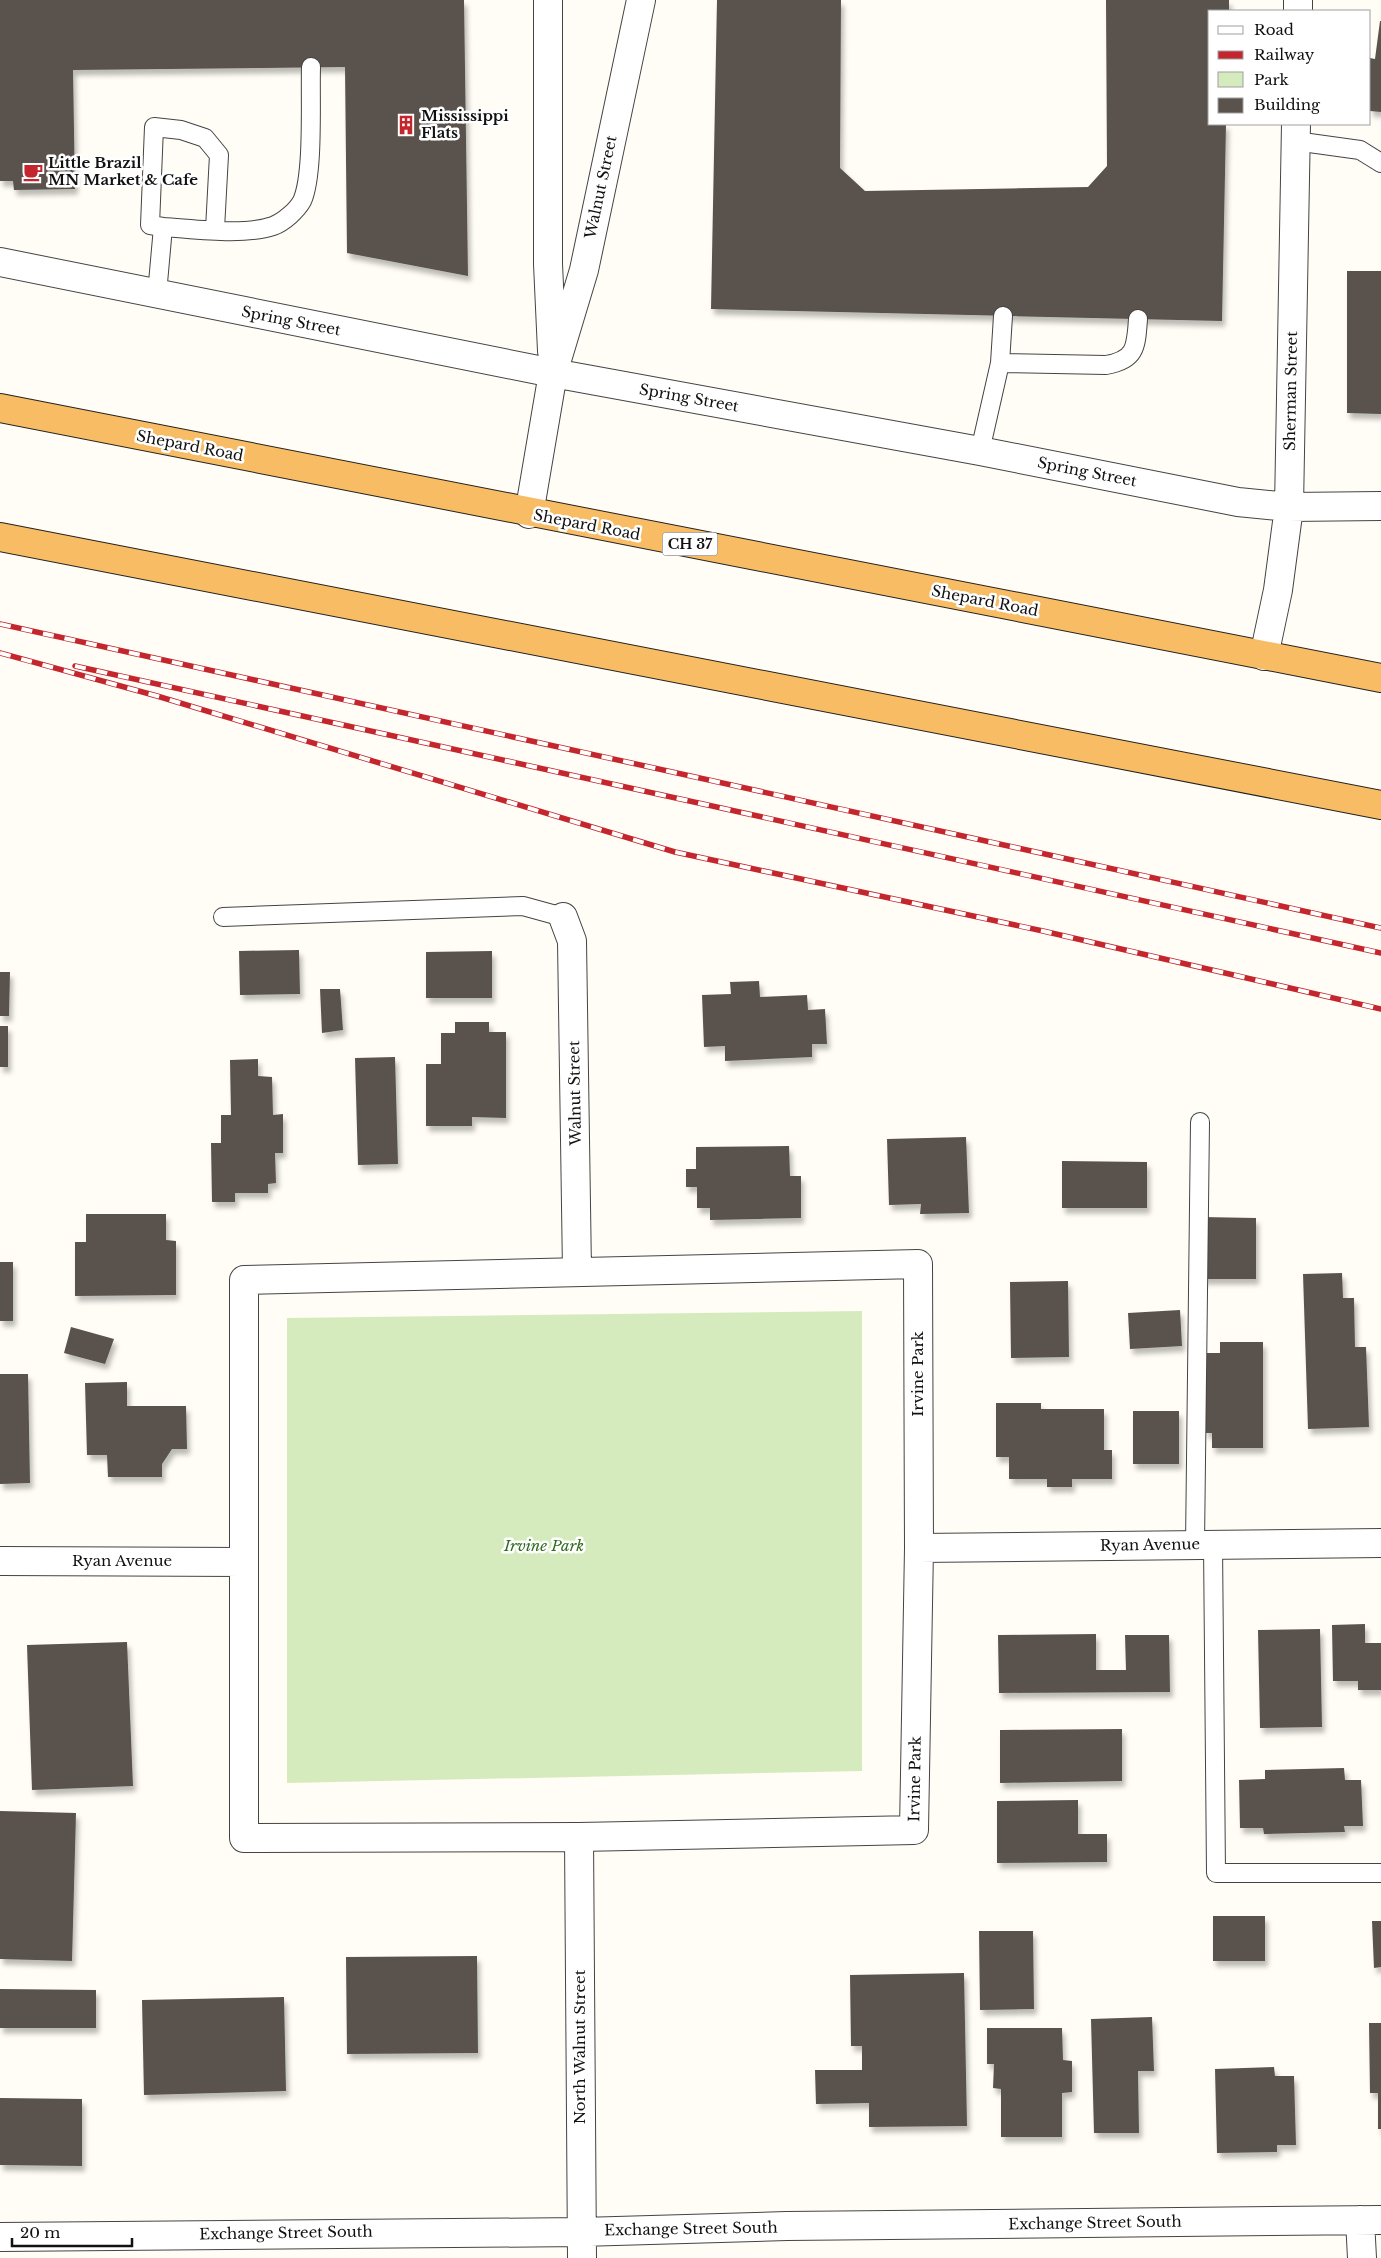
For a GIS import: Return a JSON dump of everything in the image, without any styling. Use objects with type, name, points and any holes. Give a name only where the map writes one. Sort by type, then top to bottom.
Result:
[{"type":"highway","name":"Shepard Road","points":[[0,408],[529,514],[1381,678]]},
{"type":"highway","points":[[0,537],[1381,805]]},
{"type":"street","name":"Walnut Street","points":[[548,0],[548,264],[553,373]]},
{"type":"street","name":"Walnut Street","points":[[529,514],[553,373],[584,270],[641,0]]},
{"type":"street","name":"Sherman Street","points":[[1264,656],[1278,590],[1289,507],[1296,132]]},
{"type":"street","name":"Spring Street","points":[[0,262],[553,373],[980,451],[1238,502],[1289,507],[1381,506]]},
{"type":"street","name":"Walnut Street","points":[[563,917],[572,942],[577,1271]]},
{"type":"street","name":"Irvine Park","points":[[918,1264],[919,1548],[914,1830],[579,1837],[244,1838],[244,1280],[918,1264]]},
{"type":"street","name":"Ryan Avenue","points":[[919,1548],[1381,1543]]},
{"type":"street","name":"Ryan Avenue","points":[[0,1561],[244,1562]]},
{"type":"street","name":"North Walnut Street","points":[[579,1837],[581,2245]]},
{"type":"street","name":"Exchange Street South","points":[[0,2237],[581,2245],[787,2226],[1371,2220]]},
{"type":"street","points":[[1362,2258],[1371,2220]]},
{"type":"lane","points":[[214,230],[219,154],[205,138],[181,130],[154,127],[150,225],[214,230],[254,230],[275,225],[291,214],[302,200],[308,167],[311,68]]},
{"type":"lane","points":[[1296,132],[1360,150],[1381,163]]},
{"type":"lane","points":[[157,294],[163,227]]},
{"type":"lane","points":[[980,451],[1000,363],[1003,316]]},
{"type":"lane","points":[[1000,363],[1106,365],[1122,362],[1132,353],[1137,341],[1138,319]]},
{"type":"lane","points":[[223,917],[523,906],[563,917]]},
{"type":"lane","points":[[1200,1122],[1204,1544],[1216,1873],[1381,1873]]},
{"type":"green space","name":"Irvine Park","points":[[862,1311],[862,1771],[287,1783],[287,1318]]},
{"type":"building","name":"Mississippi Flats","points":[[0,0],[464,0],[468,276],[347,253],[345,67],[73,70],[75,189],[14,190],[13,181],[0,181]]},
{"type":"building","points":[[717,0],[841,0],[840,168],[865,191],[1088,187],[1107,166],[1106,0],[1229,0],[1229,10],[1208,10],[1208,125],[1226,125],[1222,321],[711,309]]},
{"type":"building","points":[[1381,21],[1381,112],[1371,111],[1371,58],[1375,59]]},
{"type":"building","points":[[1347,271],[1381,271],[1381,414],[1347,413]]},
{"type":"building","points":[[299,950],[300,994],[240,995],[239,951]]},
{"type":"building","points":[[492,951],[492,998],[426,998],[426,952]]},
{"type":"building","points":[[0,972],[10,972],[9,1016],[0,1016]]},
{"type":"building","points":[[759,981],[760,997],[807,995],[808,1010],[825,1009],[827,1044],[812,1044],[812,1057],[725,1061],[725,1046],[704,1047],[702,995],[731,994],[730,982]]},
{"type":"building","points":[[320,989],[340,989],[343,1030],[322,1033]]},
{"type":"building","points":[[455,1022],[489,1022],[489,1032],[506,1032],[506,1118],[472,1117],[472,1126],[426,1126],[426,1064],[441,1064],[441,1033],[455,1033]]},
{"type":"building","points":[[0,1026],[8,1026],[8,1067],[0,1067]]},
{"type":"building","points":[[395,1057],[398,1164],[358,1165],[355,1058]]},
{"type":"building","points":[[258,1059],[258,1076],[272,1077],[273,1115],[283,1114],[283,1153],[275,1153],[276,1183],[268,1184],[268,1193],[235,1193],[235,1202],[212,1202],[211,1143],[221,1143],[221,1115],[231,1115],[230,1060]]},
{"type":"building","points":[[966,1137],[969,1213],[920,1214],[921,1204],[889,1205],[887,1139]]},
{"type":"building","points":[[789,1146],[790,1176],[801,1176],[801,1218],[710,1220],[710,1208],[697,1208],[697,1187],[686,1187],[686,1169],[696,1169],[696,1147]]},
{"type":"building","points":[[1062,1161],[1147,1162],[1147,1208],[1062,1208]]},
{"type":"building","points":[[86,1214],[166,1214],[166,1240],[176,1241],[176,1295],[75,1296],[75,1242],[86,1242]]},
{"type":"building","points":[[1202,1217],[1256,1218],[1256,1279],[1202,1279]]},
{"type":"building","points":[[0,1262],[13,1262],[13,1321],[0,1321]]},
{"type":"building","points":[[1342,1273],[1343,1298],[1354,1298],[1355,1347],[1366,1347],[1369,1427],[1308,1429],[1303,1274]]},
{"type":"building","points":[[1068,1281],[1069,1357],[1011,1358],[1010,1282]]},
{"type":"building","points":[[1180,1310],[1182,1346],[1130,1349],[1128,1313]]},
{"type":"building","points":[[71,1327],[114,1339],[105,1364],[64,1353]]},
{"type":"building","points":[[1220,1342],[1263,1342],[1263,1448],[1212,1448],[1212,1433],[1205,1433],[1204,1353],[1220,1353]]},
{"type":"building","points":[[0,1374],[28,1374],[30,1483],[0,1484]]},
{"type":"building","points":[[127,1382],[127,1406],[186,1406],[187,1449],[172,1449],[162,1464],[162,1477],[108,1477],[107,1455],[87,1455],[85,1383]]},
{"type":"building","points":[[996,1403],[1041,1403],[1041,1409],[1104,1409],[1104,1450],[1112,1450],[1112,1479],[1072,1479],[1072,1487],[1047,1487],[1047,1479],[1009,1479],[1009,1457],[996,1457]]},
{"type":"building","points":[[1133,1411],[1179,1411],[1179,1464],[1133,1464]]},
{"type":"building","points":[[1365,1624],[1365,1643],[1381,1643],[1381,1690],[1358,1690],[1358,1681],[1333,1681],[1332,1625]]},
{"type":"building","points":[[1320,1629],[1322,1727],[1260,1728],[1258,1630]]},
{"type":"building","points":[[1096,1634],[1096,1670],[1126,1670],[1125,1635],[1169,1635],[1170,1692],[999,1693],[998,1635]]},
{"type":"building","points":[[127,1642],[133,1786],[32,1790],[27,1645]]},
{"type":"building","points":[[1122,1729],[1122,1781],[1000,1783],[1000,1730]]},
{"type":"building","points":[[1344,1768],[1345,1780],[1361,1780],[1363,1826],[1344,1826],[1345,1832],[1264,1834],[1263,1828],[1240,1828],[1239,1780],[1265,1779],[1265,1770]]},
{"type":"building","points":[[1078,1800],[1078,1834],[1107,1834],[1107,1862],[997,1863],[997,1801]]},
{"type":"building","points":[[0,1811],[76,1813],[72,1961],[0,1959]]},
{"type":"building","points":[[1213,1916],[1265,1916],[1265,1961],[1213,1961]]},
{"type":"building","points":[[1372,1921],[1381,1921],[1381,1967],[1374,1968]]},
{"type":"building","points":[[979,1931],[1033,1931],[1034,2009],[980,2010]]},
{"type":"building","points":[[477,1956],[478,2053],[347,2054],[346,1957]]},
{"type":"building","points":[[964,1973],[967,2126],[869,2127],[869,2103],[816,2104],[815,2070],[862,2070],[862,2046],[851,2046],[850,1975]]},
{"type":"building","points":[[0,1989],[96,1990],[96,2028],[0,2028]]},
{"type":"building","points":[[284,1997],[286,2091],[144,2095],[142,2000]]},
{"type":"building","points":[[1152,2017],[1154,2071],[1138,2071],[1139,2133],[1094,2133],[1091,2019]]},
{"type":"building","points":[[1369,2023],[1381,2023],[1381,2129],[1378,2129],[1378,2093],[1370,2093]]},
{"type":"building","points":[[987,2028],[1062,2028],[1063,2060],[1072,2061],[1072,2092],[1062,2093],[1062,2137],[1001,2137],[1001,2089],[993,2088],[994,2064],[987,2064]]},
{"type":"building","points":[[1274,2067],[1275,2076],[1294,2076],[1296,2145],[1277,2145],[1277,2152],[1217,2153],[1215,2069]]},
{"type":"building","points":[[0,2098],[82,2099],[82,2166],[0,2165]]},
{"type":"railway","points":[[0,624],[1381,928]]},
{"type":"railway","points":[[0,653],[157,696],[675,852],[1043,931],[1381,1009]]},
{"type":"railway","points":[[75,666],[1381,953]]},
{"type":"place","name":"Mississippi Flats","points":[[406,125]]},
{"type":"place","name":"Little Brazil MN Market & Cafe","points":[[33,172]]}]
